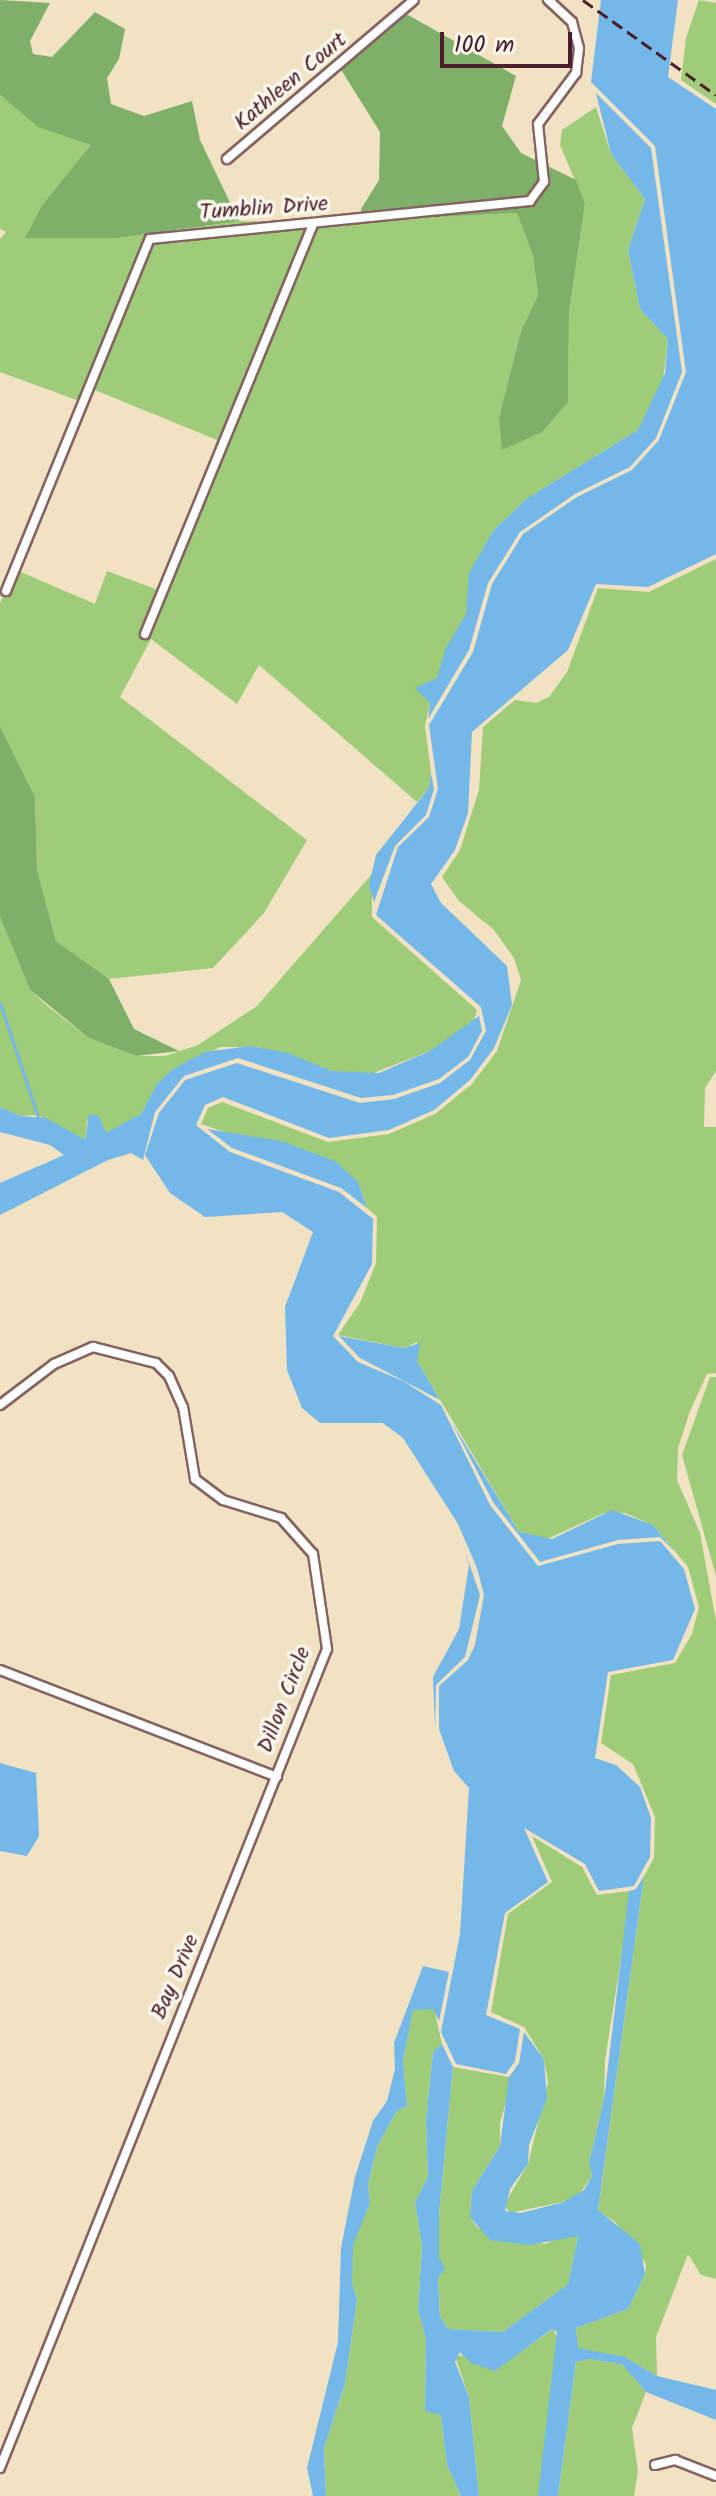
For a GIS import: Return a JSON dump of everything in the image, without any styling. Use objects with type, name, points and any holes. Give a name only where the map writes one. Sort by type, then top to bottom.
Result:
[{"type":"street","name":"Kathleen Court","points":[[227,159],[414,0]]},
{"type":"street","name":"Tumblin Drive","points":[[6,591],[150,239],[530,201],[544,182],[538,124],[576,73],[579,48],[572,22],[548,0]]},
{"type":"street","points":[[145,634],[313,224]]},
{"type":"street","name":"Dillon Circle","points":[[0,1405],[54,1364],[93,1347],[156,1363],[169,1376],[183,1407],[195,1479],[223,1500],[281,1518],[313,1554],[327,1649],[277,1777]]},
{"type":"street","points":[[0,1670],[277,1777]]},
{"type":"street","name":"Bay Drive","points":[[0,2468],[277,1777]]},
{"type":"street","points":[[655,2465],[675,2460],[716,2476]]},
{"type":"green space","points":[[0,0],[50,3],[30,41],[33,54],[52,57],[95,12],[125,29],[119,59],[107,78],[111,104],[144,116],[192,101],[200,140],[239,221],[118,238],[25,238],[43,204],[91,145],[38,127],[0,95]]},
{"type":"green space","points":[[699,0],[716,3],[716,104],[681,80],[686,38]]},
{"type":"green space","points":[[401,11],[516,76],[502,126],[521,153],[576,180],[585,204],[569,313],[568,402],[542,432],[502,450],[499,417],[521,331],[538,295],[533,256],[517,213],[363,221],[361,209],[379,180],[380,132],[340,68]]},
{"type":"green space","points":[[0,95],[38,126],[92,145],[43,204],[118,238],[239,221],[321,223],[517,213],[533,256],[538,295],[521,331],[499,417],[503,449],[568,402],[569,314],[585,204],[560,145],[562,130],[596,107],[611,154],[645,199],[628,250],[640,309],[668,339],[663,380],[638,430],[526,499],[493,531],[470,573],[466,614],[430,703],[425,726],[431,773],[429,788],[417,802],[259,665],[237,704],[151,639],[120,697],[307,840],[264,913],[213,968],[109,979],[56,941],[37,870],[35,797],[0,726],[0,603],[16,570],[95,604],[107,571],[166,593],[217,440],[90,388],[82,402],[0,372],[0,239],[6,232],[0,229]]},
{"type":"green space","points":[[716,559],[716,1071],[705,1088],[704,1127],[716,1127],[716,1373],[707,1374],[690,1411],[678,1448],[677,1480],[700,1533],[716,1621],[716,2279],[701,2275],[688,2254],[656,2337],[657,2376],[625,2357],[578,2349],[576,2328],[628,2309],[645,2274],[646,2264],[615,2222],[598,2211],[644,1876],[654,1858],[655,1817],[633,1764],[601,1743],[611,1675],[675,1663],[692,1634],[699,1607],[688,1567],[653,1525],[625,1513],[604,1513],[545,1540],[519,1532],[417,1361],[417,1342],[404,1348],[338,1335],[360,1303],[376,1263],[377,1217],[367,1208],[358,1182],[346,1173],[201,1124],[208,1108],[222,1102],[328,1142],[389,1134],[435,1114],[472,1084],[497,1051],[521,980],[514,958],[494,930],[459,901],[442,877],[460,850],[479,790],[483,727],[515,700],[536,703],[549,697],[567,672],[598,588],[649,592]]},
{"type":"green space","points":[[0,726],[35,797],[37,870],[56,941],[109,979],[134,1029],[179,1051],[136,1056],[89,1038],[30,990],[0,917]]},
{"type":"green space","points":[[372,874],[372,917],[477,1010],[473,1023],[430,1051],[371,1074],[332,1071],[258,1047],[221,1047],[173,1069],[157,1084],[141,1114],[106,1134],[99,1116],[87,1121],[85,1141],[38,1115],[20,1116],[0,1107],[0,917],[30,990],[46,1005],[89,1038],[136,1056],[165,1056],[198,1045],[257,1006]]},
{"type":"green space","points":[[710,1377],[716,1377],[716,1576],[682,1455]]},
{"type":"green space","points":[[532,1836],[582,1867],[597,1895],[629,1891],[630,1901],[605,2060],[604,2100],[589,2162],[592,2176],[576,2199],[510,2213],[504,2205],[528,2164],[548,2082],[544,2059],[524,2027],[491,2012],[508,1914],[552,1882]]},
{"type":"green space","points":[[413,2009],[434,2009],[442,2044],[433,2052],[426,2120],[428,2177],[415,2202],[422,2246],[418,2309],[426,2340],[425,2410],[441,2415],[447,2465],[461,2496],[326,2496],[324,2448],[345,2384],[357,2301],[352,2283],[352,2245],[370,2203],[368,2185],[377,2147],[396,2112],[407,2106],[403,2061]]},
{"type":"green space","points":[[453,2067],[509,2077],[511,2084],[500,2123],[500,2146],[472,2191],[470,2217],[478,2228],[545,2244],[565,2235],[578,2236],[568,2284],[503,2332],[448,2329],[440,2316],[438,2278],[444,2269],[438,2257],[439,2214]]},
{"type":"green space","points":[[553,2329],[558,2339],[554,2391],[538,2496],[479,2496],[469,2397],[455,2356],[522,2351]]},
{"type":"green space","points":[[589,2359],[623,2364],[646,2392],[632,2428],[638,2471],[634,2496],[558,2496],[576,2362]]},
{"type":"water","points":[[601,0],[678,0],[668,77],[716,109],[716,554],[648,587],[596,584],[568,650],[472,732],[468,813],[455,850],[431,884],[441,903],[507,966],[512,1005],[494,1048],[470,1080],[434,1110],[389,1130],[329,1138],[223,1097],[205,1105],[196,1125],[230,1152],[339,1192],[373,1219],[372,1264],[333,1336],[358,1362],[403,1381],[441,1405],[490,1505],[538,1566],[618,1544],[660,1541],[684,1569],[695,1609],[673,1660],[608,1672],[595,1758],[616,1765],[640,1787],[651,1818],[650,1857],[634,1886],[599,1891],[585,1864],[524,1828],[548,1882],[505,1913],[486,2015],[520,2029],[515,2061],[506,2074],[456,2064],[441,2032],[460,1934],[469,1788],[454,1771],[439,1729],[439,1686],[468,1660],[475,1645],[484,1595],[477,1568],[458,1524],[403,1438],[383,1423],[320,1423],[302,1408],[287,1370],[285,1307],[313,1232],[282,1212],[205,1217],[170,1193],[145,1155],[159,1113],[185,1080],[237,1063],[360,1103],[394,1099],[440,1083],[470,1060],[486,1031],[481,1007],[376,915],[398,847],[429,817],[438,789],[429,725],[473,652],[492,584],[523,534],[577,497],[632,470],[659,440],[686,372],[655,146],[591,82]]},
{"type":"water","points":[[596,93],[651,148],[682,372],[656,438],[630,467],[575,494],[520,532],[488,583],[469,650],[428,719],[430,703],[415,688],[437,678],[446,648],[466,614],[469,573],[493,531],[526,499],[638,430],[665,373],[668,339],[640,309],[628,250],[645,199],[611,154]]},
{"type":"water","points":[[431,773],[434,789],[426,815],[395,846],[374,902],[369,885],[376,855],[429,788]]},
{"type":"water","points":[[479,1016],[482,1031],[468,1057],[439,1079],[393,1095],[361,1098],[238,1058],[184,1076],[155,1112],[143,1160],[131,1153],[108,1160],[0,1215],[0,1183],[64,1155],[50,1145],[0,1132],[0,1107],[20,1116],[46,1118],[85,1140],[89,1114],[99,1116],[106,1133],[141,1114],[157,1084],[173,1069],[205,1052],[250,1046],[288,1053],[332,1071],[379,1073],[430,1051]]},
{"type":"water","points":[[207,1129],[281,1141],[335,1161],[358,1182],[367,1208],[341,1188],[232,1148]]},
{"type":"water","points":[[339,1336],[404,1348],[420,1343],[417,1361],[440,1400],[360,1358]]},
{"type":"water","points":[[451,1421],[519,1532],[552,1539],[612,1510],[653,1525],[675,1552],[660,1537],[618,1540],[540,1562],[493,1502]]},
{"type":"water","points":[[465,1551],[480,1595],[465,1657],[436,1685],[435,1727],[433,1677],[459,1629],[469,1565]]},
{"type":"water","points":[[0,1763],[36,1773],[39,1836],[27,1856],[0,1851]]},
{"type":"water","points":[[644,1876],[598,2210],[640,2244],[645,2274],[628,2309],[576,2328],[578,2348],[625,2357],[657,2376],[716,2390],[716,2420],[646,2392],[622,2364],[589,2359],[576,2362],[558,2496],[538,2496],[557,2332],[552,2329],[495,2371],[471,2363],[460,2352],[455,2362],[469,2397],[479,2496],[461,2496],[447,2465],[441,2415],[425,2411],[426,2340],[418,2309],[422,2246],[415,2202],[428,2177],[426,2120],[433,2052],[442,2044],[453,2067],[439,2214],[439,2257],[445,2269],[438,2278],[440,2316],[448,2329],[503,2332],[568,2284],[578,2236],[529,2245],[490,2240],[470,2217],[472,2191],[500,2146],[509,2077],[519,2063],[524,2032],[544,2059],[547,2098],[529,2145],[528,2164],[510,2189],[505,2211],[521,2213],[564,2202],[584,2190],[592,2176],[589,2162],[604,2100],[629,1891],[636,1889]]},
{"type":"water","points":[[423,1966],[449,1972],[439,2021],[433,2009],[413,2010],[403,2061],[407,2106],[396,2112],[377,2147],[368,2185],[370,2203],[353,2245],[352,2283],[357,2300],[345,2384],[324,2448],[326,2496],[313,2496],[307,2468],[338,2342],[341,2248],[355,2177],[373,2121],[387,2101],[395,2069],[394,2043]]},
{"type":"waterway","points":[[0,1003],[38,1117]]},
{"type":"railway","points":[[583,0],[716,95]]}]
